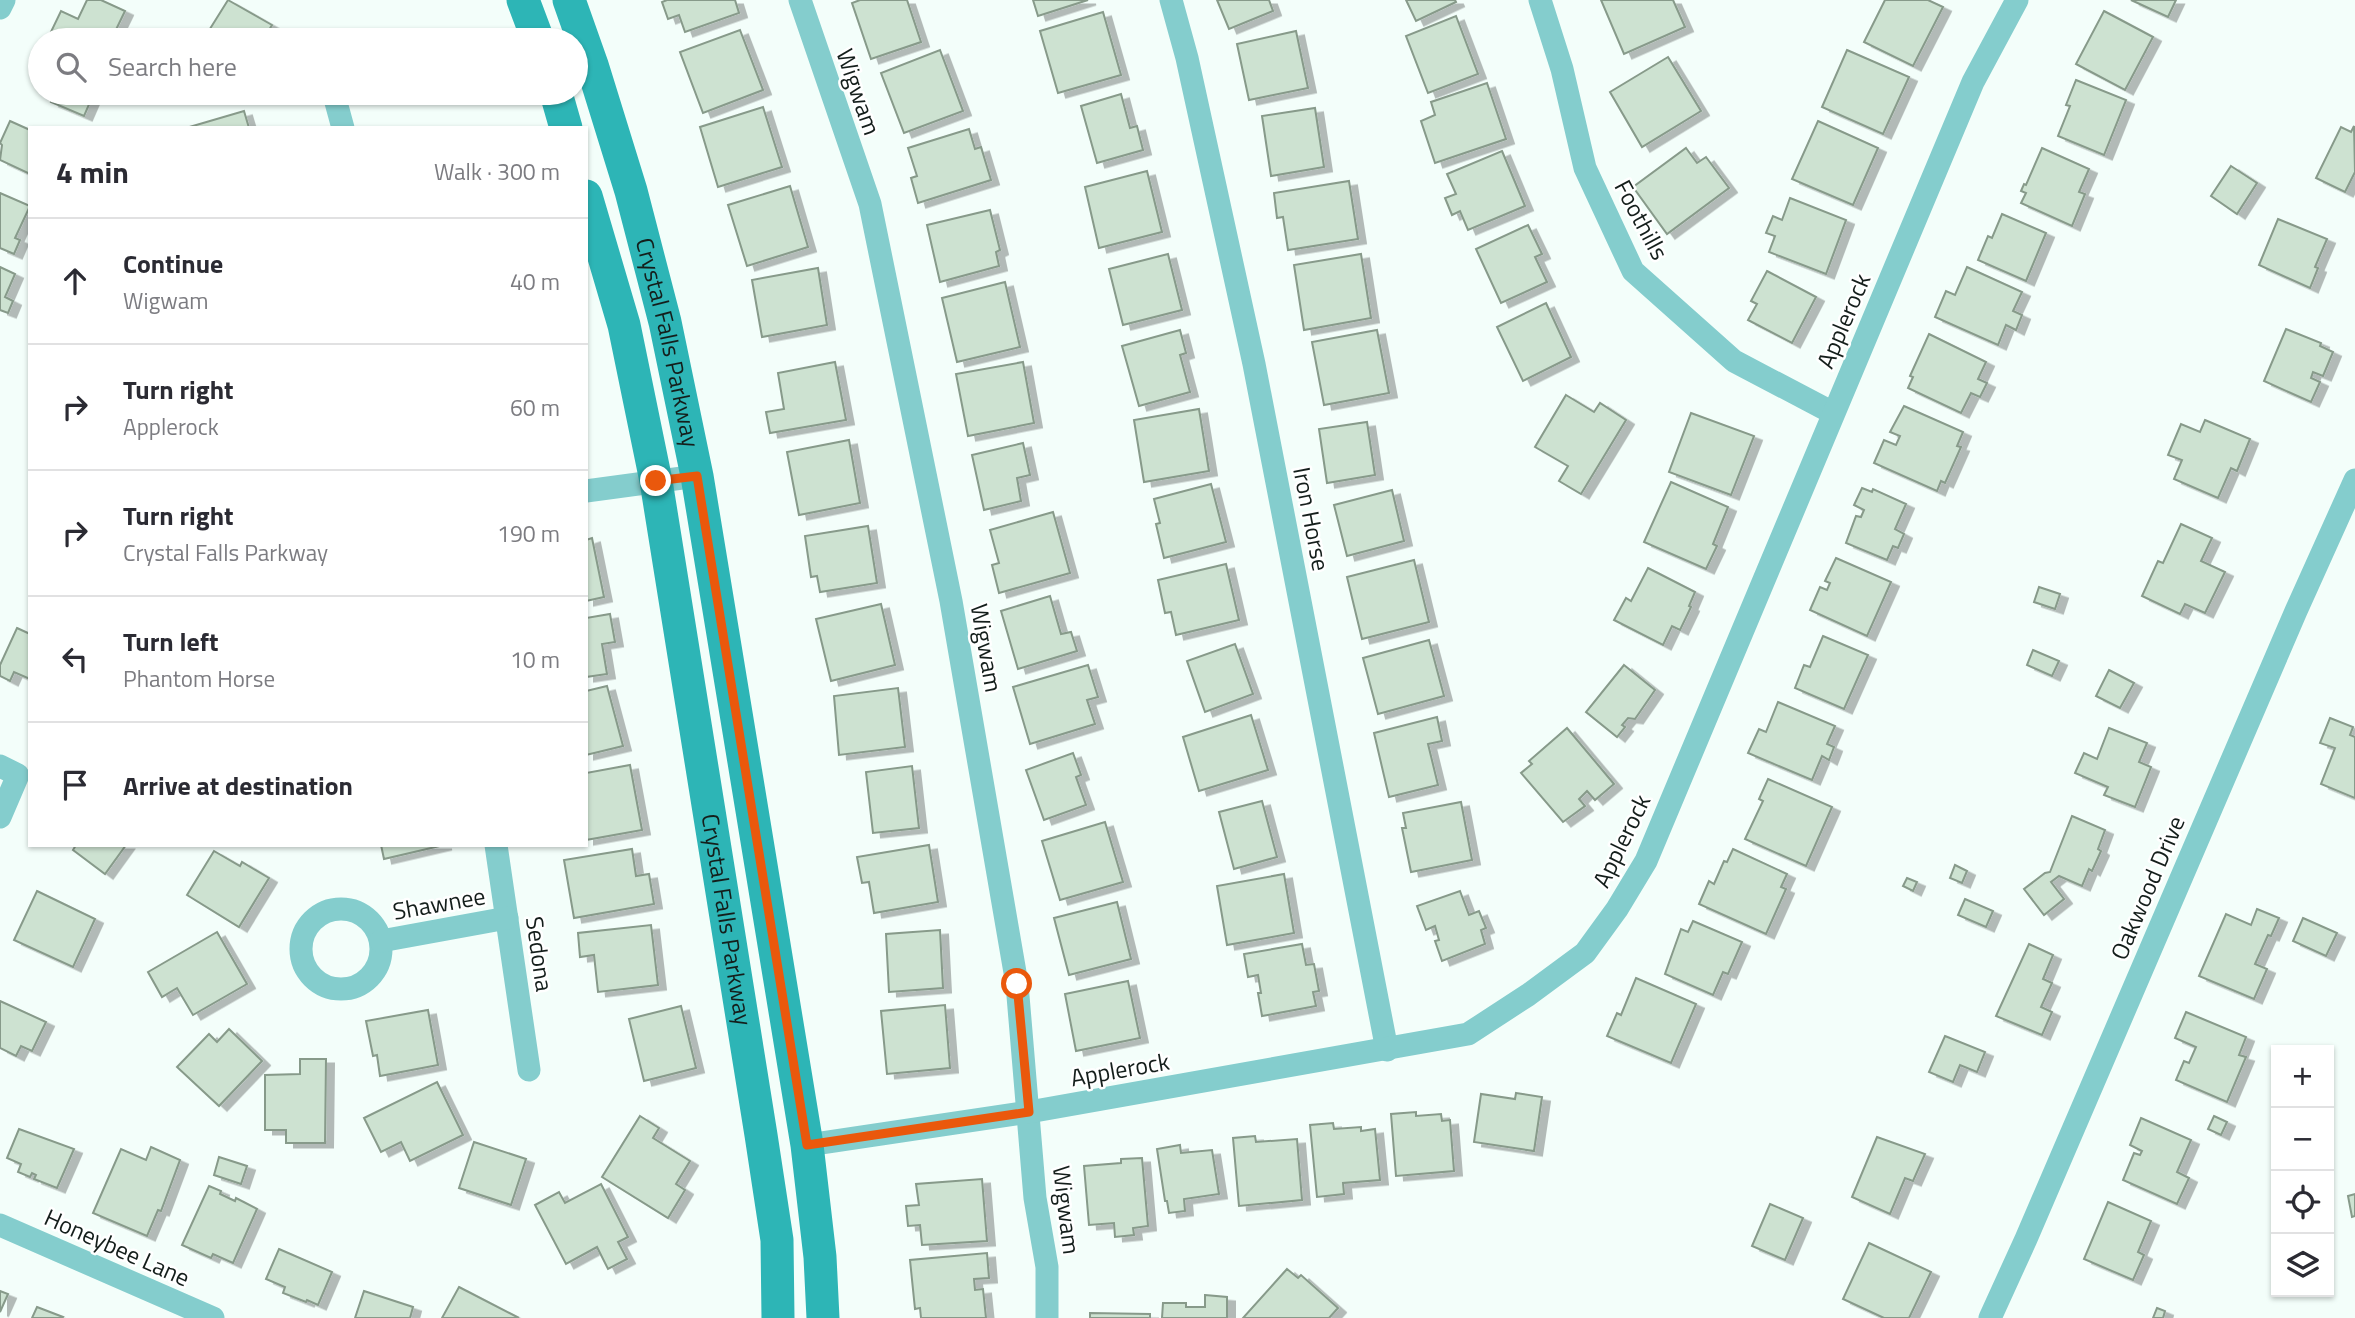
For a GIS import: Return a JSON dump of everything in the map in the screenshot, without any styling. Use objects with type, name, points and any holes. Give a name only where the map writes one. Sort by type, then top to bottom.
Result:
[{"type":"main road","points":[[523,0],[534,28]]},
{"type":"main road","name":"Crystal Falls Parkway","points":[[569,0],[579,28]]},
{"type":"main road","name":"Crystal Falls Parkway","points":[[588,54],[631,191],[665,322],[697,476],[807,1145],[820,1257],[823,1318]]},
{"type":"main road","points":[[559,105],[565,126]]},
{"type":"main road","name":"Crystal Falls Parkway","points":[[588,203],[624,325],[656,481],[761,1135],[776,1240],[778,1318]]},
{"type":"street","points":[[0,8],[4,0]]},
{"type":"street","name":"Wigwam","points":[[800,0],[870,204],[954,615],[1017,984],[1035,1198],[1047,1267],[1047,1318]]},
{"type":"street","name":"Iron Horse","points":[[1171,0],[1187,58],[1254,364],[1387,1050]]},
{"type":"street","name":"Foothills","points":[[1540,0],[1562,69],[1585,168],[1633,271],[1734,361],[1833,413]]},
{"type":"street","name":"Applerock","points":[[807,1145],[1029,1112],[1468,1034],[1528,995],[1584,953],[1617,909],[1646,861],[1973,82],[2017,0]]},
{"type":"street","points":[[337,105],[342,126]]},
{"type":"street","points":[[588,491],[697,476]]},
{"type":"street","name":"Oakwood Drive","points":[[1990,1318],[2355,480]]},
{"type":"street","points":[[0,817],[9,770]]},
{"type":"street","name":"Sedona","points":[[496,847],[529,1070]]},
{"type":"street","name":"Shawnee","points":[[380,941],[507,919]]},
{"type":"street","name":"Honeybee Lane","points":[[0,1225],[213,1318]]},
{"type":"building","points":[[87,0],[101,0],[125,11],[117,28],[53,28],[61,11],[78,19]]},
{"type":"building","points":[[228,0],[272,25],[270,28],[210,28]]},
{"type":"building","points":[[735,0],[739,13],[685,32],[679,15],[668,19],[662,2]]},
{"type":"building","points":[[860,0],[907,0],[921,42],[871,59],[852,3]]},
{"type":"building","points":[[1033,0],[1088,0],[1038,16]]},
{"type":"building","points":[[1217,0],[1269,0],[1273,11],[1229,29]]},
{"type":"building","points":[[1406,0],[1455,0],[1456,2],[1416,21]]},
{"type":"building","points":[[1601,0],[1673,0],[1685,27],[1624,54]]},
{"type":"building","points":[[1885,0],[1928,0],[1943,7],[1913,66],[1864,42]]},
{"type":"building","points":[[2131,0],[2176,0],[2168,17]]},
{"type":"building","points":[[2104,11],[2153,37],[2125,90],[2076,64]]},
{"type":"building","points":[[1103,12],[1121,75],[1058,93],[1040,31]]},
{"type":"building","points":[[1456,16],[1478,74],[1428,93],[1406,36]]},
{"type":"building","points":[[740,30],[763,90],[703,113],[680,52]]},
{"type":"building","points":[[1296,31],[1308,88],[1249,100],[1237,44]]},
{"type":"building","points":[[940,50],[963,111],[904,133],[881,73]]},
{"type":"building","points":[[1847,50],[1909,77],[1883,134],[1822,107]]},
{"type":"building","points":[[1668,57],[1701,111],[1642,147],[1610,92]]},
{"type":"building","points":[[2076,80],[2126,100],[2104,155],[2058,136],[2070,106],[2066,105]]},
{"type":"building","points":[[1487,83],[1506,139],[1435,163],[1421,121],[1435,115],[1431,102]]},
{"type":"building","points":[[1121,94],[1130,128],[1137,126],[1143,150],[1097,163],[1081,106]]},
{"type":"building","points":[[58,105],[89,105],[84,116]]},
{"type":"building","points":[[763,107],[782,167],[718,187],[700,127]]},
{"type":"building","points":[[1315,108],[1324,167],[1271,176],[1262,116]]},
{"type":"building","points":[[244,111],[248,126],[193,126]]},
{"type":"building","points":[[10,121],[28,129],[28,173],[0,160],[0,143]]},
{"type":"building","points":[[1818,121],[1878,148],[1853,205],[1792,179]]},
{"type":"building","points":[[2354,126],[2355,172],[2345,192],[2316,178],[2341,127],[2351,132]]},
{"type":"building","points":[[969,129],[975,149],[981,147],[991,180],[918,203],[911,178],[917,176],[908,148]]},
{"type":"building","points":[[1686,148],[1697,163],[1706,157],[1729,188],[1667,234],[1633,187]]},
{"type":"building","points":[[2042,148],[2089,169],[2079,192],[2085,194],[2072,226],[2021,203],[2026,193],[2021,191]]},
{"type":"building","points":[[1502,151],[1525,206],[1468,230],[1460,211],[1452,215],[1445,198],[1456,194],[1447,174]]},
{"type":"building","points":[[2231,166],[2257,183],[2237,214],[2211,196]]},
{"type":"building","points":[[1147,171],[1162,232],[1099,248],[1085,187]]},
{"type":"building","points":[[1349,181],[1358,239],[1288,250],[1283,217],[1277,218],[1274,193]]},
{"type":"building","points":[[790,186],[808,247],[747,266],[728,205]]},
{"type":"building","points":[[0,193],[28,205],[28,210],[15,238],[20,240],[14,254],[0,248]]},
{"type":"building","points":[[1790,198],[1846,220],[1826,274],[1769,252],[1775,236],[1766,233],[1773,216],[1782,220]]},
{"type":"building","points":[[990,210],[1000,250],[996,252],[999,266],[940,282],[927,225]]},
{"type":"building","points":[[2002,214],[2046,233],[2026,281],[1978,260],[1988,236],[1992,238]]},
{"type":"building","points":[[2278,219],[2327,239],[2315,267],[2318,268],[2310,288],[2259,265]]},
{"type":"building","points":[[1528,225],[1542,254],[1535,257],[1547,282],[1501,303],[1476,249]]},
{"type":"building","points":[[1168,254],[1182,310],[1123,325],[1109,269]]},
{"type":"building","points":[[1361,254],[1371,318],[1304,330],[1294,265]]},
{"type":"building","points":[[0,267],[15,274],[5,297],[13,301],[8,313],[0,310]]},
{"type":"building","points":[[1967,267],[2022,292],[2013,311],[2022,315],[2016,330],[2006,325],[1998,345],[1935,317],[1946,291],[1955,295]]},
{"type":"building","points":[[818,268],[827,325],[762,337],[752,280]]},
{"type":"building","points":[[1767,271],[1816,297],[1792,343],[1748,320],[1757,304],[1751,301]]},
{"type":"building","points":[[1005,282],[1020,347],[957,362],[942,298]]},
{"type":"building","points":[[1546,303],[1571,357],[1523,381],[1497,327]]},
{"type":"building","points":[[2286,329],[2321,343],[2320,346],[2333,352],[2323,376],[2313,372],[2311,378],[2320,382],[2311,402],[2264,381]]},
{"type":"building","points":[[1180,330],[1186,353],[1180,355],[1190,392],[1139,406],[1122,346]]},
{"type":"building","points":[[1377,330],[1389,393],[1324,405],[1312,342]]},
{"type":"building","points":[[1929,334],[1986,362],[1978,379],[1987,383],[1980,397],[1971,393],[1961,413],[1908,388],[1913,377],[1910,376]]},
{"type":"building","points":[[835,362],[846,420],[770,433],[766,412],[784,409],[778,373]]},
{"type":"building","points":[[1023,362],[1034,423],[968,436],[956,374]]},
{"type":"building","points":[[1566,395],[1594,412],[1600,403],[1626,420],[1581,494],[1559,481],[1568,466],[1535,447]]},
{"type":"building","points":[[1904,406],[1963,432],[1957,446],[1961,447],[1945,483],[1941,481],[1937,491],[1874,463],[1884,440],[1896,445],[1900,436],[1890,432]]},
{"type":"building","points":[[1199,409],[1209,471],[1144,482],[1134,420]]},
{"type":"building","points":[[1691,413],[1754,436],[1731,495],[1669,472]]},
{"type":"building","points":[[2205,420],[2250,439],[2237,471],[2231,468],[2218,498],[2174,479],[2182,460],[2168,455],[2181,424],[2200,432]]},
{"type":"building","points":[[1367,422],[1375,475],[1327,483],[1319,429]]},
{"type":"building","points":[[849,440],[860,503],[799,515],[787,452]]},
{"type":"building","points":[[1023,443],[1030,475],[1017,478],[1021,501],[984,510],[972,455]]},
{"type":"building","points":[[1671,482],[1728,507],[1713,544],[1717,546],[1706,569],[1644,542]]},
{"type":"building","points":[[1211,484],[1226,542],[1164,558],[1156,524],[1160,523],[1154,499]]},
{"type":"building","points":[[1862,488],[1872,492],[1873,489],[1906,504],[1895,529],[1904,534],[1898,548],[1893,546],[1887,560],[1846,543],[1856,516],[1861,517],[1864,510],[1854,505]]},
{"type":"building","points":[[1392,490],[1404,541],[1347,556],[1334,505]]},
{"type":"building","points":[[1053,512],[1070,573],[999,593],[992,565],[999,563],[990,530]]},
{"type":"building","points":[[2181,524],[2212,538],[2201,561],[2225,572],[2205,613],[2185,604],[2180,614],[2142,596],[2158,561],[2163,563]]},
{"type":"building","points":[[868,526],[877,583],[820,592],[817,576],[811,577],[805,536]]},
{"type":"building","points":[[592,538],[604,597],[588,601],[588,539]]},
{"type":"building","points":[[1836,558],[1891,582],[1867,636],[1810,610],[1820,587],[1827,590],[1830,583],[1825,581]]},
{"type":"building","points":[[1414,560],[1429,622],[1362,639],[1347,577]]},
{"type":"building","points":[[1226,564],[1239,620],[1176,635],[1171,612],[1165,613],[1158,580]]},
{"type":"building","points":[[1648,568],[1695,592],[1680,630],[1672,626],[1663,645],[1614,620],[1626,598],[1631,601]]},
{"type":"building","points":[[2039,587],[2060,594],[2055,609],[2034,602]]},
{"type":"building","points":[[1050,596],[1061,634],[1071,632],[1077,651],[1018,669],[1001,611]]},
{"type":"building","points":[[881,604],[895,665],[831,681],[816,619]]},
{"type":"building","points":[[610,614],[615,642],[602,644],[607,674],[588,677],[588,618]]},
{"type":"building","points":[[17,628],[28,633],[28,678],[14,672],[10,681],[0,676],[0,665]]},
{"type":"building","points":[[1823,636],[1868,655],[1844,709],[1795,688],[1804,665],[1810,667]]},
{"type":"building","points":[[1429,640],[1444,696],[1378,714],[1363,658]]},
{"type":"building","points":[[1235,644],[1253,694],[1205,712],[1187,661]]},
{"type":"building","points":[[2033,650],[2059,661],[2052,676],[2027,665]]},
{"type":"building","points":[[1088,665],[1098,697],[1087,700],[1095,724],[1030,744],[1013,687]]},
{"type":"building","points":[[1624,665],[1655,690],[1635,719],[1628,718],[1622,725],[1625,727],[1617,737],[1586,712]]},
{"type":"building","points":[[2109,670],[2134,683],[2120,708],[2096,696]]},
{"type":"building","points":[[607,686],[623,746],[588,755],[588,691]]},
{"type":"building","points":[[898,688],[905,747],[839,755],[834,696]]},
{"type":"building","points":[[1778,702],[1835,726],[1827,744],[1834,747],[1829,760],[1822,756],[1812,780],[1748,753],[1759,729],[1766,732]]},
{"type":"building","points":[[1251,715],[1268,770],[1199,791],[1183,737]]},
{"type":"building","points":[[1437,717],[1442,741],[1428,744],[1438,785],[1389,797],[1374,733]]},
{"type":"building","points":[[2330,718],[2353,727],[2350,735],[2355,737],[2355,798],[2321,784],[2335,748],[2320,743]]},
{"type":"building","points":[[1567,728],[1614,784],[1595,800],[1587,791],[1579,799],[1585,806],[1563,822],[1521,773],[1532,764],[1529,761]]},
{"type":"building","points":[[2109,728],[2147,743],[2139,762],[2151,767],[2135,807],[2104,795],[2108,787],[2075,773],[2084,753],[2097,759]]},
{"type":"building","points":[[1073,753],[1081,775],[1076,777],[1086,805],[1044,820],[1026,770]]},
{"type":"building","points":[[630,765],[642,830],[588,840],[588,773]]},
{"type":"building","points":[[912,766],[919,828],[873,833],[866,772]]},
{"type":"building","points":[[1768,779],[1832,807],[1806,866],[1745,839],[1763,801],[1759,799]]},
{"type":"building","points":[[1262,801],[1277,857],[1234,869],[1219,812]]},
{"type":"building","points":[[1461,802],[1472,860],[1411,872],[1402,828],[1406,828],[1403,813]]},
{"type":"building","points":[[2072,816],[2105,830],[2098,849],[2101,851],[2082,886],[2059,876],[2051,882],[2064,899],[2044,915],[2024,889],[2050,872]]},
{"type":"building","points":[[1105,822],[1123,882],[1060,900],[1042,841]]},
{"type":"building","points":[[929,845],[938,902],[874,913],[869,882],[862,883],[857,857]]},
{"type":"building","points":[[75,847],[125,847],[105,874],[73,850]]},
{"type":"building","points":[[381,847],[435,847],[384,859]]},
{"type":"building","points":[[632,849],[636,876],[649,874],[654,904],[574,918],[564,860]]},
{"type":"building","points":[[1733,849],[1787,874],[1781,887],[1786,889],[1766,934],[1699,904],[1709,881],[1714,884],[1724,861],[1727,862]]},
{"type":"building","points":[[214,851],[240,866],[242,862],[269,878],[239,927],[187,895]]},
{"type":"building","points":[[1955,865],[1967,871],[1962,883],[1950,878]]},
{"type":"building","points":[[1284,874],[1294,933],[1227,945],[1217,886]]},
{"type":"building","points":[[1907,878],[1917,882],[1913,891],[1903,886]]},
{"type":"building","points":[[37,891],[95,919],[73,967],[14,940]]},
{"type":"building","points":[[1460,891],[1469,915],[1479,911],[1486,928],[1481,930],[1485,944],[1442,961],[1435,941],[1439,940],[1435,926],[1426,930],[1417,906]]},
{"type":"building","points":[[1965,899],[1993,911],[1986,927],[1958,915]]},
{"type":"building","points":[[1117,902],[1131,959],[1069,975],[1054,918]]},
{"type":"building","points":[[2257,909],[2279,918],[2255,964],[2267,969],[2254,999],[2199,976],[2226,914],[2251,925]]},
{"type":"building","points":[[2303,918],[2337,933],[2326,956],[2293,941]]},
{"type":"building","points":[[1693,921],[1742,942],[1728,974],[1723,972],[1713,995],[1665,974],[1681,929],[1688,932]]},
{"type":"building","points":[[651,925],[658,985],[598,992],[594,955],[580,957],[578,933]]},
{"type":"building","points":[[940,930],[943,988],[889,992],[886,934]]},
{"type":"building","points":[[217,932],[247,984],[193,1015],[177,988],[162,997],[148,972]]},
{"type":"building","points":[[1302,944],[1306,965],[1314,964],[1319,991],[1313,992],[1316,1006],[1262,1016],[1258,975],[1248,977],[1244,954]]},
{"type":"building","points":[[2029,944],[2053,955],[2043,979],[2052,983],[2041,1007],[2052,1012],[2042,1035],[1996,1016]]},
{"type":"building","points":[[1636,978],[1696,1004],[1671,1063],[1607,1036],[1617,1013],[1621,1015]]},
{"type":"building","points":[[1128,981],[1140,1038],[1076,1051],[1065,994]]},
{"type":"building","points":[[0,1001],[46,1022],[32,1051],[21,1046],[16,1056],[0,1048]]},
{"type":"building","points":[[945,1005],[950,1068],[887,1074],[881,1011]]},
{"type":"building","points":[[681,1006],[696,1068],[644,1081],[629,1019]]},
{"type":"building","points":[[428,1010],[438,1065],[380,1076],[377,1055],[373,1056],[366,1021]]},
{"type":"building","points":[[2186,1012],[2246,1037],[2239,1055],[2246,1057],[2227,1102],[2176,1080],[2184,1061],[2189,1063],[2196,1047],[2175,1038]]},
{"type":"building","points":[[229,1029],[262,1061],[219,1106],[177,1067],[209,1034],[217,1042]]},
{"type":"building","points":[[1945,1036],[1985,1052],[1977,1072],[1960,1065],[1953,1082],[1929,1072]]},
{"type":"building","points":[[300,1059],[326,1059],[325,1143],[286,1143],[286,1130],[265,1130],[265,1075],[300,1074]]},
{"type":"building","points":[[437,1082],[463,1135],[410,1161],[401,1142],[381,1152],[364,1118]]},
{"type":"building","points":[[1516,1093],[1542,1097],[1534,1151],[1474,1142],[1481,1094],[1515,1099]]},
{"type":"building","points":[[1416,1112],[1416,1116],[1441,1114],[1442,1121],[1450,1120],[1454,1171],[1396,1176],[1391,1114]]},
{"type":"building","points":[[640,1116],[659,1128],[653,1138],[690,1161],[676,1184],[685,1190],[668,1218],[602,1177]]},
{"type":"building","points":[[2214,1116],[2227,1122],[2221,1135],[2208,1129]]},
{"type":"building","points":[[2141,1118],[2191,1140],[2177,1172],[2189,1178],[2177,1204],[2123,1180],[2134,1153],[2140,1155],[2142,1151],[2130,1145]]},
{"type":"building","points":[[1333,1123],[1334,1129],[1375,1129],[1380,1180],[1343,1183],[1344,1194],[1317,1197],[1310,1125]]},
{"type":"building","points":[[19,1129],[74,1149],[57,1188],[34,1179],[36,1175],[32,1173],[30,1177],[18,1172],[21,1164],[7,1158]]},
{"type":"building","points":[[1255,1136],[1256,1142],[1297,1139],[1302,1200],[1239,1206],[1233,1138]]},
{"type":"building","points":[[1877,1137],[1925,1154],[1913,1181],[1905,1178],[1890,1214],[1852,1197]]},
{"type":"building","points":[[474,1142],[526,1159],[511,1205],[459,1188]]},
{"type":"building","points":[[1180,1145],[1181,1153],[1212,1150],[1219,1194],[1184,1199],[1185,1211],[1169,1213],[1157,1149]]},
{"type":"building","points":[[151,1147],[180,1160],[161,1211],[158,1210],[147,1236],[93,1213],[121,1149],[146,1160]]},
{"type":"building","points":[[219,1157],[247,1166],[241,1184],[214,1175]]},
{"type":"building","points":[[1142,1158],[1148,1226],[1133,1228],[1134,1235],[1115,1237],[1114,1223],[1089,1225],[1084,1166]]},
{"type":"building","points":[[982,1179],[987,1241],[922,1245],[920,1225],[908,1226],[906,1206],[919,1205],[916,1184]]},
{"type":"building","points":[[601,1184],[628,1237],[618,1242],[627,1259],[608,1269],[597,1247],[566,1264],[535,1205],[559,1192],[565,1203]]},
{"type":"building","points":[[209,1186],[221,1191],[220,1194],[235,1201],[236,1198],[257,1209],[233,1263],[213,1254],[211,1258],[182,1245]]},
{"type":"building","points":[[2355,1194],[2355,1216],[2352,1217],[2348,1196]]},
{"type":"building","points":[[2108,1202],[2151,1221],[2138,1252],[2144,1255],[2133,1280],[2084,1259]]},
{"type":"building","points":[[1770,1204],[1803,1218],[1785,1260],[1752,1246]]},
{"type":"building","points":[[1869,1243],[1931,1272],[1909,1318],[1884,1318],[1843,1299]]},
{"type":"building","points":[[279,1249],[332,1272],[318,1305],[283,1293],[285,1287],[266,1279]]},
{"type":"building","points":[[987,1253],[989,1278],[974,1279],[975,1290],[983,1289],[986,1318],[921,1318],[920,1308],[915,1309],[910,1260]]},
{"type":"building","points":[[1287,1269],[1298,1278],[1301,1275],[1338,1308],[1329,1318],[1243,1318]]},
{"type":"building","points":[[459,1287],[519,1318],[442,1318]]},
{"type":"building","points":[[0,1291],[8,1294],[0,1312]]},
{"type":"building","points":[[364,1291],[413,1307],[410,1318],[355,1318]]},
{"type":"building","points":[[1205,1295],[1227,1297],[1227,1318],[1162,1318],[1163,1303],[1186,1303],[1186,1307],[1205,1307]]},
{"type":"building","points":[[37,1307],[63,1317],[32,1318]]},
{"type":"building","points":[[2157,1308],[2165,1311],[2163,1318],[2153,1318]]},
{"type":"building","points":[[1090,1313],[1150,1314],[1150,1318],[1090,1318]]},
{"type":"route","points":[[656,481],[697,476],[807,1145],[1029,1112],[1017,984]]}]
